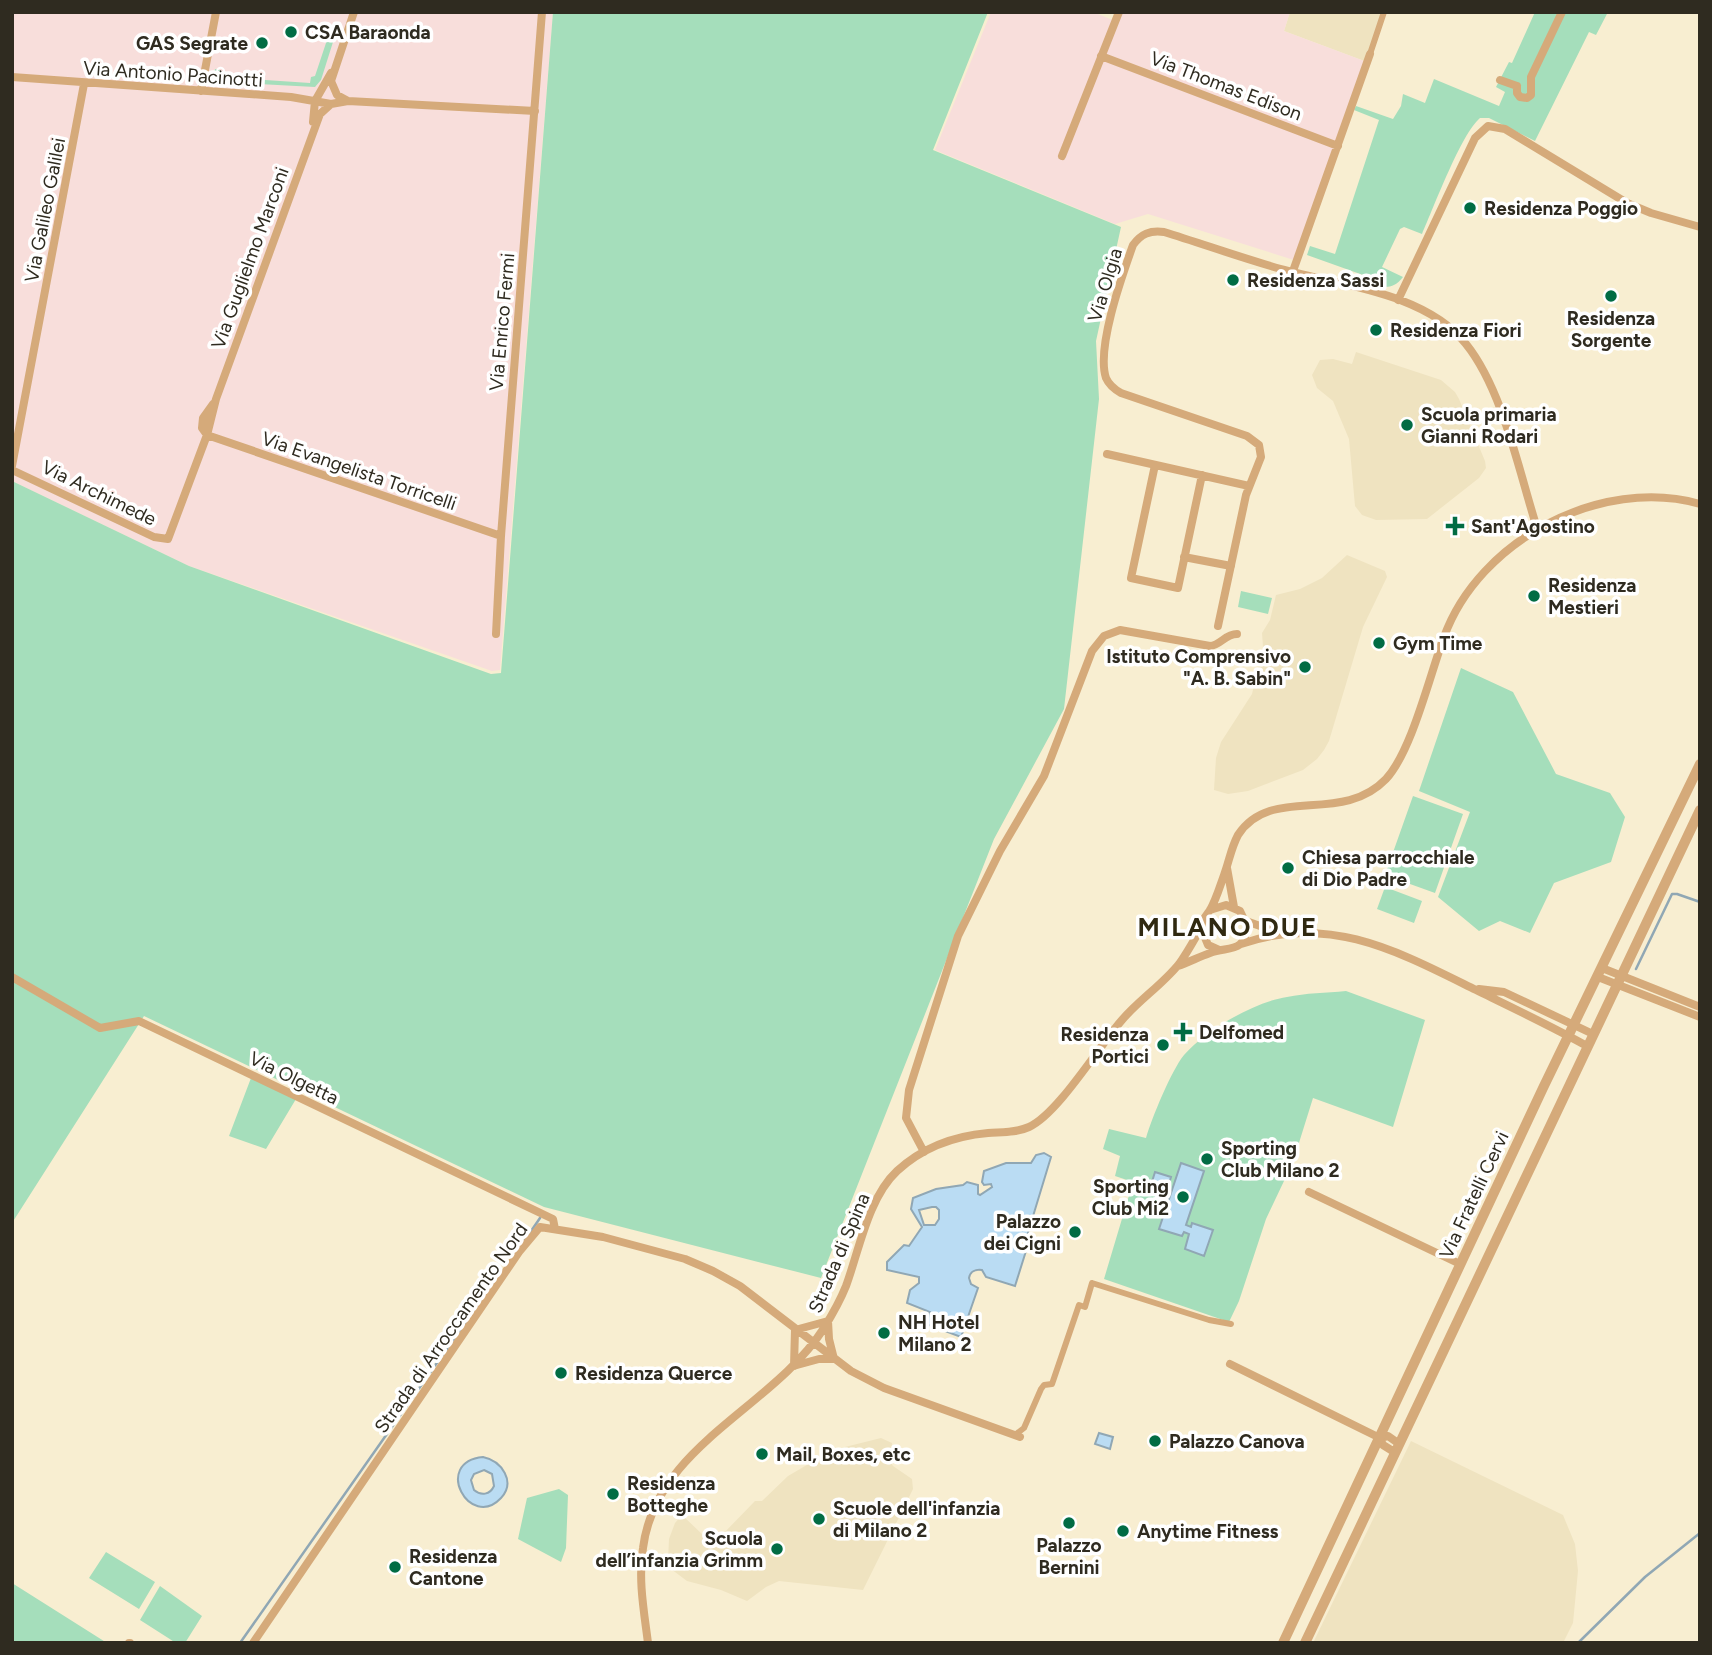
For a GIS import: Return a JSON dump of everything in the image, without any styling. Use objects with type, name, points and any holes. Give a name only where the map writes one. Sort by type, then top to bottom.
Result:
[{"type":"street","points":[[201,92],[216,12]]},
{"type":"street","name":"Via Guglielmo Marconi","points":[[313,128],[315,101],[334,67],[354,12]]},
{"type":"street","name":"Via Enrico Fermi","points":[[496,634],[501,536],[542,12]]},
{"type":"street","points":[[1062,156],[1118,12]]},
{"type":"street","points":[[1384,12],[1293,271],[1421,309],[1446,324],[1466,343],[1483,370],[1498,403],[1537,528]]},
{"type":"street","points":[[1517,86],[1519,96],[1528,97],[1532,90],[1531,77],[1562,12]]},
{"type":"street","name":"Via Thomas Edison","points":[[1101,56],[1338,146]]},
{"type":"street","points":[[334,67],[331,81],[333,90],[348,101]]},
{"type":"street","name":"Via Antonio Pacinotti","points":[[12,77],[331,104]]},
{"type":"street","points":[[1517,86],[1531,77]]},
{"type":"street","points":[[1500,80],[1517,86]]},
{"type":"street","name":"Via Galileo Galilei","points":[[12,468],[84,84]]},
{"type":"street","points":[[331,104],[348,101],[535,111]]},
{"type":"street","name":"Via Guglielmo Marconi","points":[[171,534],[313,128],[320,114],[331,104]]},
{"type":"street","points":[[1398,300],[1475,138],[1488,126],[1505,129],[1627,203],[1700,227]]},
{"type":"street","name":"Via Olgia","points":[[1218,626],[1249,486],[1261,457],[1256,442],[1247,436],[1115,390],[1105,375],[1105,342],[1131,252],[1137,240],[1149,232],[1164,232],[1293,271]]},
{"type":"street","name":"Via Evangelista Torricelli","points":[[207,435],[501,536]]},
{"type":"street","points":[[1107,454],[1249,486]]},
{"type":"street","points":[[1155,465],[1131,578],[1178,588],[1202,475]]},
{"type":"street","name":"Via Archimede","points":[[12,468],[154,537],[168,539],[171,534]]},
{"type":"street","points":[[1178,966],[1210,910],[1238,836],[1250,823],[1279,808],[1346,802],[1368,793],[1386,779],[1403,754],[1443,637],[1457,610],[1479,578],[1516,542],[1537,528],[1581,510],[1634,499],[1665,498],[1700,504]]},
{"type":"street","points":[[1184,557],[1231,566]]},
{"type":"street","points":[[923,1152],[906,1118],[909,1090],[958,936],[1000,851],[1044,776],[1092,651],[1104,636],[1121,630],[1210,646],[1237,634]]},
{"type":"street","name":"Via Fratelli Cervi","points":[[1283,1643],[1568,1036],[1700,764]]},
{"type":"street","name":"Via Fratelli Cervi","points":[[1304,1643],[1700,810]]},
{"type":"street","points":[[1227,867],[1234,907],[1247,922],[1283,934]]},
{"type":"street","points":[[1210,910],[1226,905],[1234,907]]},
{"type":"street","points":[[1241,944],[1246,936],[1247,922]]},
{"type":"street","points":[[1201,928],[1205,940],[1219,950]]},
{"type":"street","points":[[1178,966],[1219,950],[1231,950],[1241,944],[1283,934],[1339,936],[1380,945],[1587,1046]]},
{"type":"street","name":"Strada di Spina","points":[[648,1643],[641,1580],[642,1551],[649,1518],[660,1494],[691,1455],[794,1366],[813,1343],[844,1291],[864,1231],[880,1195],[898,1171],[923,1152],[946,1141],[1018,1132],[1042,1119],[1121,1021],[1178,966]]},
{"type":"street","points":[[1600,972],[1700,1017]]},
{"type":"street","name":"Via Olgetta","points":[[12,977],[100,1028],[139,1021],[150,1026],[553,1219],[555,1229]]},
{"type":"street","points":[[1618,981],[1700,1007]]},
{"type":"street","points":[[1472,988],[1504,992],[1593,1034]]},
{"type":"street","points":[[1309,1192],[1460,1264]]},
{"type":"street","name":"Strada di Arroccamento Nord","points":[[253,1643],[519,1252],[540,1227],[603,1237],[685,1259],[713,1271],[740,1286],[834,1359],[884,1388],[1017,1436]]},
{"type":"street","points":[[1017,1436],[1024,1428],[1041,1389],[1044,1385],[1052,1384],[1079,1305],[1084,1307],[1092,1283],[1209,1320],[1231,1324]]},
{"type":"street","points":[[828,1321],[834,1359],[819,1359],[794,1366],[795,1330],[828,1321]]},
{"type":"street","points":[[1230,1364],[1380,1438],[1383,1445],[1391,1450],[1397,1446]]},
{"type":"shaded area","points":[[12,12],[553,12],[500,670],[492,671],[189,566],[12,481]]},
{"type":"shaded area","points":[[991,12],[1093,12],[1115,21],[1119,12],[1290,12],[1284,31],[1367,62],[1297,261],[1148,214],[1115,224],[935,150]]},
{"type":"shaded area","points":[[1290,12],[1384,12],[1367,62],[1284,31]]},
{"type":"shaded area","name":"Scuola primaria Gianni Rodari","points":[[1356,352],[1441,380],[1459,399],[1486,468],[1479,478],[1427,519],[1376,520],[1362,515],[1355,506],[1349,439],[1333,401],[1317,388],[1312,375],[1320,360],[1333,359],[1352,364]]},
{"type":"shaded area","name":"Istituto Comprensivo \"A. B. Sabin\"","points":[[1347,555],[1385,571],[1387,577],[1363,627],[1324,750],[1303,770],[1248,791],[1228,794],[1214,790],[1216,758],[1221,742],[1252,694],[1263,647],[1262,633],[1270,620],[1276,595],[1300,589],[1322,578]]},
{"type":"shaded area","name":"Scuole dell'infanzia di Milano 2","points":[[881,1438],[892,1443],[890,1461],[912,1479],[913,1489],[863,1590],[779,1581],[747,1601],[721,1590],[687,1581],[671,1569],[668,1561],[669,1539],[675,1523],[682,1515],[703,1535],[722,1535],[755,1501],[762,1501],[788,1476],[845,1447]]},
{"type":"shaded area","points":[[1411,1441],[1563,1515],[1575,1544],[1578,1571],[1573,1623],[1563,1643],[1313,1643]]},
{"type":"green space","points":[[553,12],[988,12],[933,150],[1121,227],[1096,341],[1099,399],[1064,709],[994,839],[821,1278],[544,1207],[144,1016],[12,1223],[12,481],[189,566],[491,674],[501,673]]},
{"type":"green space","points":[[1535,12],[1608,12],[1596,35],[1589,32],[1535,141],[1489,118],[1480,118],[1456,155],[1422,234],[1404,227],[1400,229],[1382,267],[1403,277],[1394,285],[1373,285],[1362,281],[1363,275],[1307,255],[1310,246],[1335,254],[1379,120],[1354,110],[1356,106],[1393,119],[1401,106],[1403,94],[1425,103],[1434,79],[1499,106],[1505,92],[1496,87],[1509,62],[1512,63]]},
{"type":"green space","points":[[330,38],[333,42],[321,80],[315,87],[221,82],[214,76],[215,69],[220,70],[219,77],[310,83]]},
{"type":"green space","points":[[1241,591],[1272,598],[1268,614],[1238,607]]},
{"type":"green space","points":[[1461,668],[1513,692],[1556,774],[1610,793],[1625,817],[1611,862],[1554,883],[1530,933],[1500,921],[1479,931],[1438,897],[1470,812],[1419,791]]},
{"type":"green space","points":[[1413,796],[1463,814],[1435,893],[1385,875]]},
{"type":"green space","points":[[1385,887],[1422,901],[1414,923],[1377,909]]},
{"type":"green space","name":"Sporting Club Milano 2","points":[[1346,991],[1425,1020],[1393,1127],[1313,1098],[1293,1162],[1266,1219],[1239,1301],[1229,1322],[1104,1279],[1133,1182],[1115,1176],[1120,1156],[1103,1149],[1109,1129],[1146,1138],[1157,1107],[1179,1062],[1193,1046],[1231,1018],[1274,1000]]},
{"type":"green space","points":[[251,1078],[296,1099],[266,1149],[229,1136]]},
{"type":"green space","points":[[559,1489],[568,1495],[566,1548],[561,1562],[518,1539],[527,1498]]},
{"type":"green space","points":[[106,1552],[155,1582],[139,1609],[89,1578]]},
{"type":"green space","points":[[12,1583],[107,1643],[12,1643]]},
{"type":"green space","points":[[160,1586],[202,1616],[185,1643],[176,1643],[140,1620]]},
{"type":"water","points":[[1044,1153],[1051,1157],[1027,1236],[1020,1235],[1016,1248],[1026,1251],[1015,1286],[986,1277],[982,1270],[975,1271],[969,1278],[971,1284],[978,1288],[961,1337],[926,1324],[930,1312],[907,1303],[910,1290],[919,1283],[919,1277],[887,1270],[887,1262],[904,1245],[909,1246],[922,1227],[911,1209],[913,1198],[967,1182],[978,1185],[980,1195],[992,1187],[991,1184],[984,1185],[982,1182],[984,1171],[1006,1163],[1031,1163],[1036,1155]],"holes":[[[936,1207],[939,1210],[939,1219],[935,1225],[924,1225],[919,1210]]]},
{"type":"water","name":"Sporting Club Mi2","points":[[1181,1163],[1204,1171],[1186,1225],[1191,1227],[1192,1223],[1213,1230],[1204,1256],[1185,1249],[1189,1234],[1184,1232],[1182,1236],[1159,1229]]},
{"type":"water","points":[[1155,1172],[1171,1177],[1166,1193],[1150,1188]]},
{"type":"water","points":[[1099,1433],[1113,1437],[1110,1449],[1095,1444]]},
{"type":"water","points":[[483,1457],[501,1468],[505,1473],[507,1485],[501,1498],[489,1506],[478,1506],[468,1501],[461,1492],[458,1481],[460,1470],[468,1462]],"holes":[[[484,1470],[492,1474],[494,1486],[488,1493],[482,1494],[474,1490],[471,1480],[474,1474]]]},
{"type":"waterway","points":[[1636,969],[1672,894],[1700,902]]},
{"type":"waterway","points":[[525,1240],[540,1218]]},
{"type":"waterway","points":[[240,1643],[498,1276]]},
{"type":"waterway","points":[[1578,1643],[1645,1577],[1700,1533]]},
{"type":"place","name":"CSA Baraonda","points":[[291,32]]},
{"type":"place","name":"GAS Segrate","points":[[262,43]]},
{"type":"place","name":"Residenza Poggio","points":[[1470,208]]},
{"type":"place","name":"Residenza Sassi","points":[[1233,280]]},
{"type":"place","name":"Residenza Sorgente","points":[[1611,296]]},
{"type":"place","name":"Residenza Fiori","points":[[1376,330]]},
{"type":"place","name":"Scuola primaria Gianni Rodari","points":[[1407,425]]},
{"type":"place","name":"Sant'Agostino","points":[[1455,526]]},
{"type":"place","name":"Residenza Mestieri","points":[[1534,596]]},
{"type":"place","name":"Gym Time","points":[[1379,643]]},
{"type":"place","name":"Istituto Comprensivo \"A. B. Sabin\"","points":[[1305,667]]},
{"type":"place","name":"Chiesa parrocchiale di Dio Padre","points":[[1288,868]]},
{"type":"place","name":"Delfomed","points":[[1183,1032]]},
{"type":"place","name":"Residenza Portici","points":[[1163,1045]]},
{"type":"place","name":"Sporting Club Milano 2","points":[[1207,1159]]},
{"type":"place","name":"Sporting Club Mi2","points":[[1183,1197]]},
{"type":"place","name":"Palazzo dei Cigni","points":[[1075,1232]]},
{"type":"place","name":"NH Hotel Milano 2","points":[[884,1333]]},
{"type":"place","name":"Residenza Querce","points":[[561,1373]]},
{"type":"place","name":"Palazzo Canova","points":[[1155,1441]]},
{"type":"place","name":"Mail, Boxes, etc","points":[[762,1454]]},
{"type":"place","name":"Residenza Botteghe","points":[[613,1494]]},
{"type":"place","name":"Scuole dell'infanzia di Milano 2","points":[[819,1519]]},
{"type":"place","name":"Palazzo Bernini","points":[[1069,1523]]},
{"type":"place","name":"Anytime Fitness","points":[[1123,1531]]},
{"type":"place","name":"Scuola dell’infanzia Grimm","points":[[777,1549]]},
{"type":"place","name":"Residenza Cantone","points":[[395,1567]]},
{"type":"district","name":"MILANO DUE","points":[[1228,927]]}]
